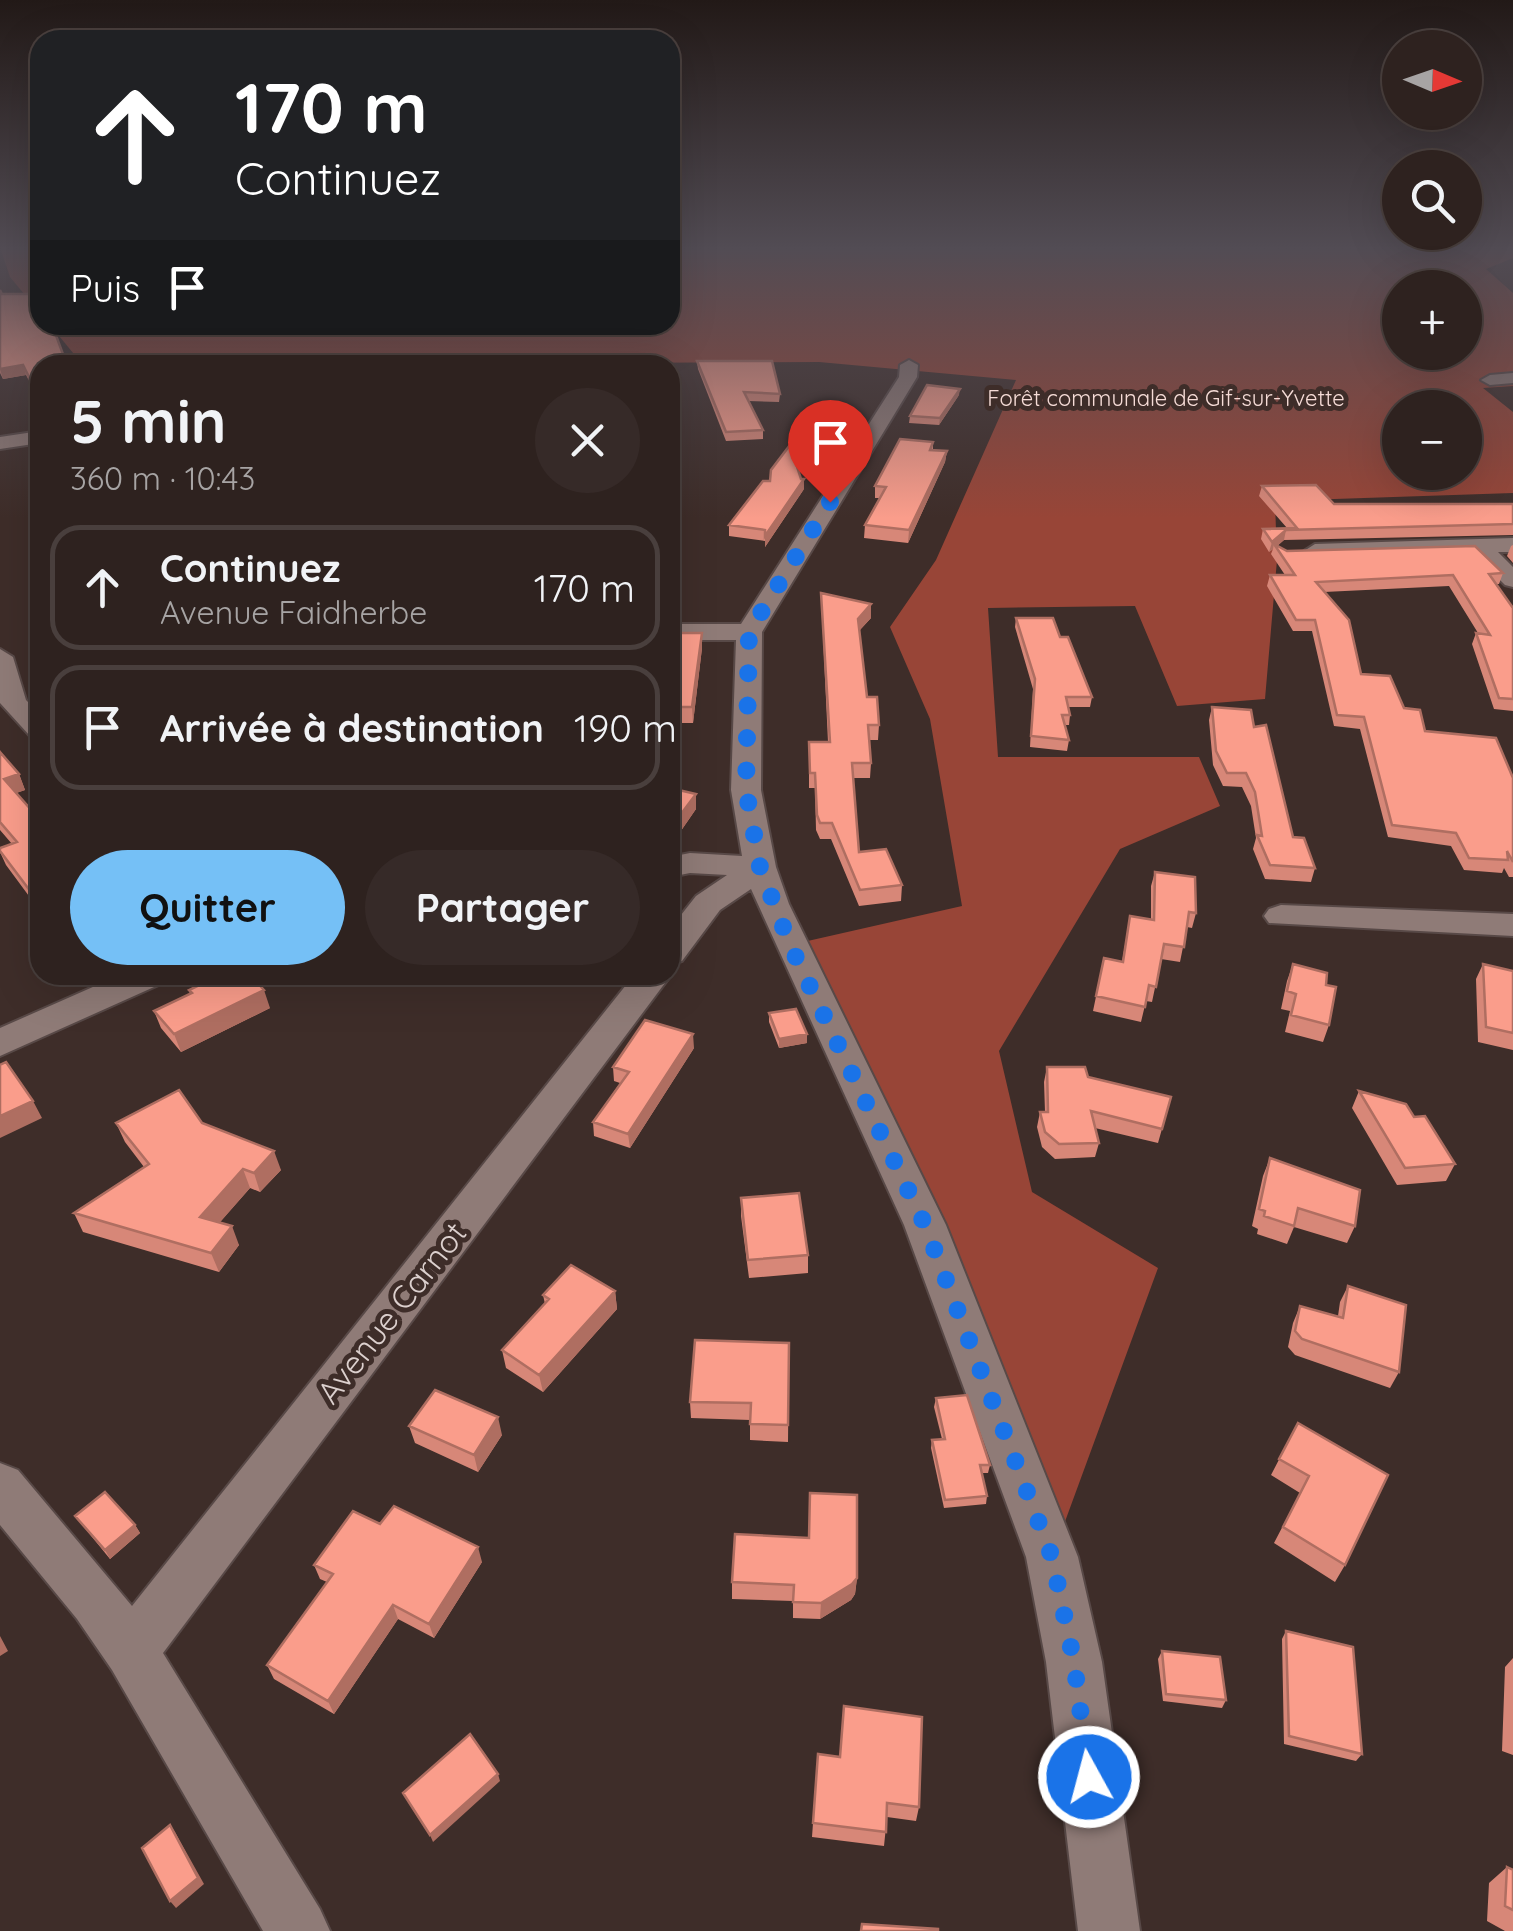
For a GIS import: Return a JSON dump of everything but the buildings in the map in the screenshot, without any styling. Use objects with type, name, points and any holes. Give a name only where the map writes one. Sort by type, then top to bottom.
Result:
[{"type":"street","points":[[909,365],[908,377],[749,632],[746,790],[760,867],[790,945],[925,1225],[1052,1557],[1074,1662],[1109,1931]]},
{"type":"street","points":[[1490,380],[1513,378]]},
{"type":"street","points":[[0,443],[30,438]]},
{"type":"street","points":[[1284,552],[1513,545]]},
{"type":"street","points":[[1479,546],[1513,580]]},
{"type":"street","points":[[680,632],[749,632]]},
{"type":"street","points":[[0,657],[18,703]]},
{"type":"street","points":[[680,864],[760,867]]},
{"type":"street","points":[[680,939],[708,903],[760,867]]},
{"type":"street","points":[[1281,916],[1513,925]]},
{"type":"street","points":[[0,1044],[130,985]]},
{"type":"street","name":"Avenue Carnot","points":[[131,1651],[645,985]]},
{"type":"street","points":[[0,1486],[96,1600],[131,1651],[298,1931]]},
{"type":"green space","name":"Forêt communale de Gif-sur-Yvette","points":[[60,337],[1382,337],[1382,370],[1482,370],[1482,337],[1513,337],[1513,386],[1483,388],[1513,412],[1513,493],[1275,501],[1277,560],[1265,699],[1177,706],[1135,606],[988,608],[998,757],[1199,757],[1220,806],[1120,849],[999,1051],[1032,1192],[1158,1268],[1052,1557],[790,945],[962,906],[930,719],[890,627],[936,560],[1016,380],[819,362],[680,363],[680,355],[75,355]]},
{"type":"route","points":[[830,502],[749,632],[746,790],[760,867],[790,945],[925,1225],[1052,1557],[1074,1662],[1089,1777]]}]
